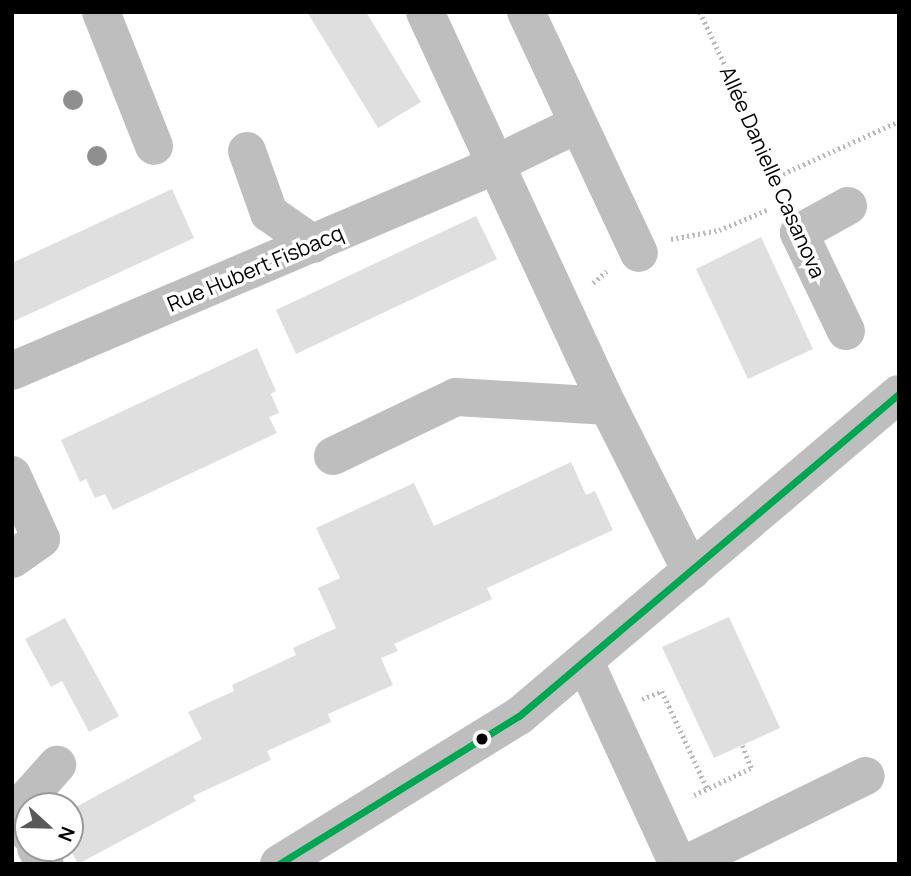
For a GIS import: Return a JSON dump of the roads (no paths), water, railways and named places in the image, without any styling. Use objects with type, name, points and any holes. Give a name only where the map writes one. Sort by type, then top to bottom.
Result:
[{"type":"street","points":[[102,12],[154,146]]},
{"type":"street","points":[[425,12],[608,406],[691,571]]},
{"type":"street","points":[[526,12],[639,253]]},
{"type":"street","name":"Rue Hubert Fisbacq","points":[[12,372],[313,244],[578,124]]},
{"type":"street","points":[[247,151],[268,213],[313,244]]},
{"type":"street","name":"Allée Danielle Casanova","points":[[846,331],[799,233],[848,206]]},
{"type":"street","points":[[279,864],[519,716],[585,663],[899,394]]},
{"type":"street","points":[[333,456],[456,397],[608,406]]},
{"type":"street","points":[[12,475],[41,539],[12,559]]},
{"type":"street","points":[[585,663],[678,864]]},
{"type":"street","points":[[33,792],[57,765]]},
{"type":"street","points":[[686,864],[866,776]]}]
